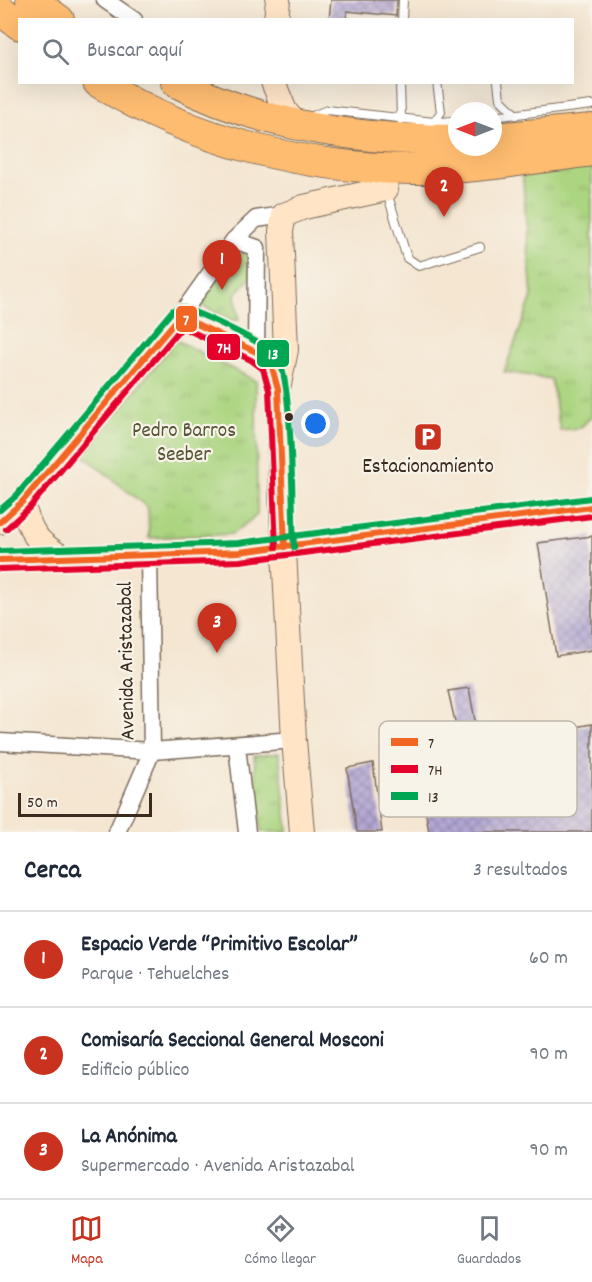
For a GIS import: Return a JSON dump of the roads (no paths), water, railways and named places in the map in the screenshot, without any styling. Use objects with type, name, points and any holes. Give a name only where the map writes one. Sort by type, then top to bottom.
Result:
[{"type":"highway","points":[[31,0],[56,18]]},
{"type":"highway","points":[[0,10],[18,24]]},
{"type":"highway","points":[[102,84],[192,130],[284,155],[341,165],[421,169],[592,151]]},
{"type":"highway","points":[[193,85],[247,111],[295,123],[369,136],[440,134]]},
{"type":"highway","points":[[502,137],[592,129]]},
{"type":"highway","points":[[386,189],[521,160]]},
{"type":"main road","points":[[276,18],[278,0]]},
{"type":"main road","points":[[274,84],[285,111],[295,123]]},
{"type":"main road","points":[[302,832],[294,740],[281,494],[278,389],[286,350],[281,231],[284,215],[304,207],[386,189]]},
{"type":"main road","points":[[0,522],[22,502],[180,316],[256,352],[271,364],[278,389]]},
{"type":"main road","points":[[239,552],[259,537],[269,524],[281,494]]},
{"type":"main road","points":[[22,502],[29,527],[43,547],[64,558]]},
{"type":"main road","points":[[0,560],[239,552],[592,507]]},
{"type":"street","points":[[105,0],[131,18]]},
{"type":"street","points":[[180,316],[234,240],[256,219],[284,215]]},
{"type":"street","points":[[234,240],[257,248],[256,352]]},
{"type":"street","name":"Avenida Aristazabal","points":[[117,832],[152,752],[149,555]]},
{"type":"street","points":[[0,742],[152,752],[294,740]]},
{"type":"street","points":[[237,746],[247,832]]},
{"type":"lane","points":[[402,18],[403,0]]},
{"type":"lane","points":[[400,84],[400,120]]},
{"type":"lane","points":[[437,84],[441,112],[440,134]]},
{"type":"lane","points":[[498,84],[500,99],[516,115]]},
{"type":"lane","points":[[502,116],[592,105]]},
{"type":"lane","points":[[295,123],[327,110],[400,120],[440,134]]},
{"type":"lane","points":[[400,120],[440,134]]},
{"type":"lane","points":[[386,189],[407,258],[419,266],[480,247]]},
{"type":"place","name":"Comisaría Seccional General Mosconi","points":[[444,217]]},
{"type":"place","name":"Espacio Verde “Primitivo Escolar”","points":[[222,290]]},
{"type":"place","name":"Estacionamiento","points":[[428,437]]},
{"type":"place","name":"La Anónima","points":[[217,653]]},
{"type":"park label","name":"Pedro Barros Seeber","points":[[184,444]]}]
